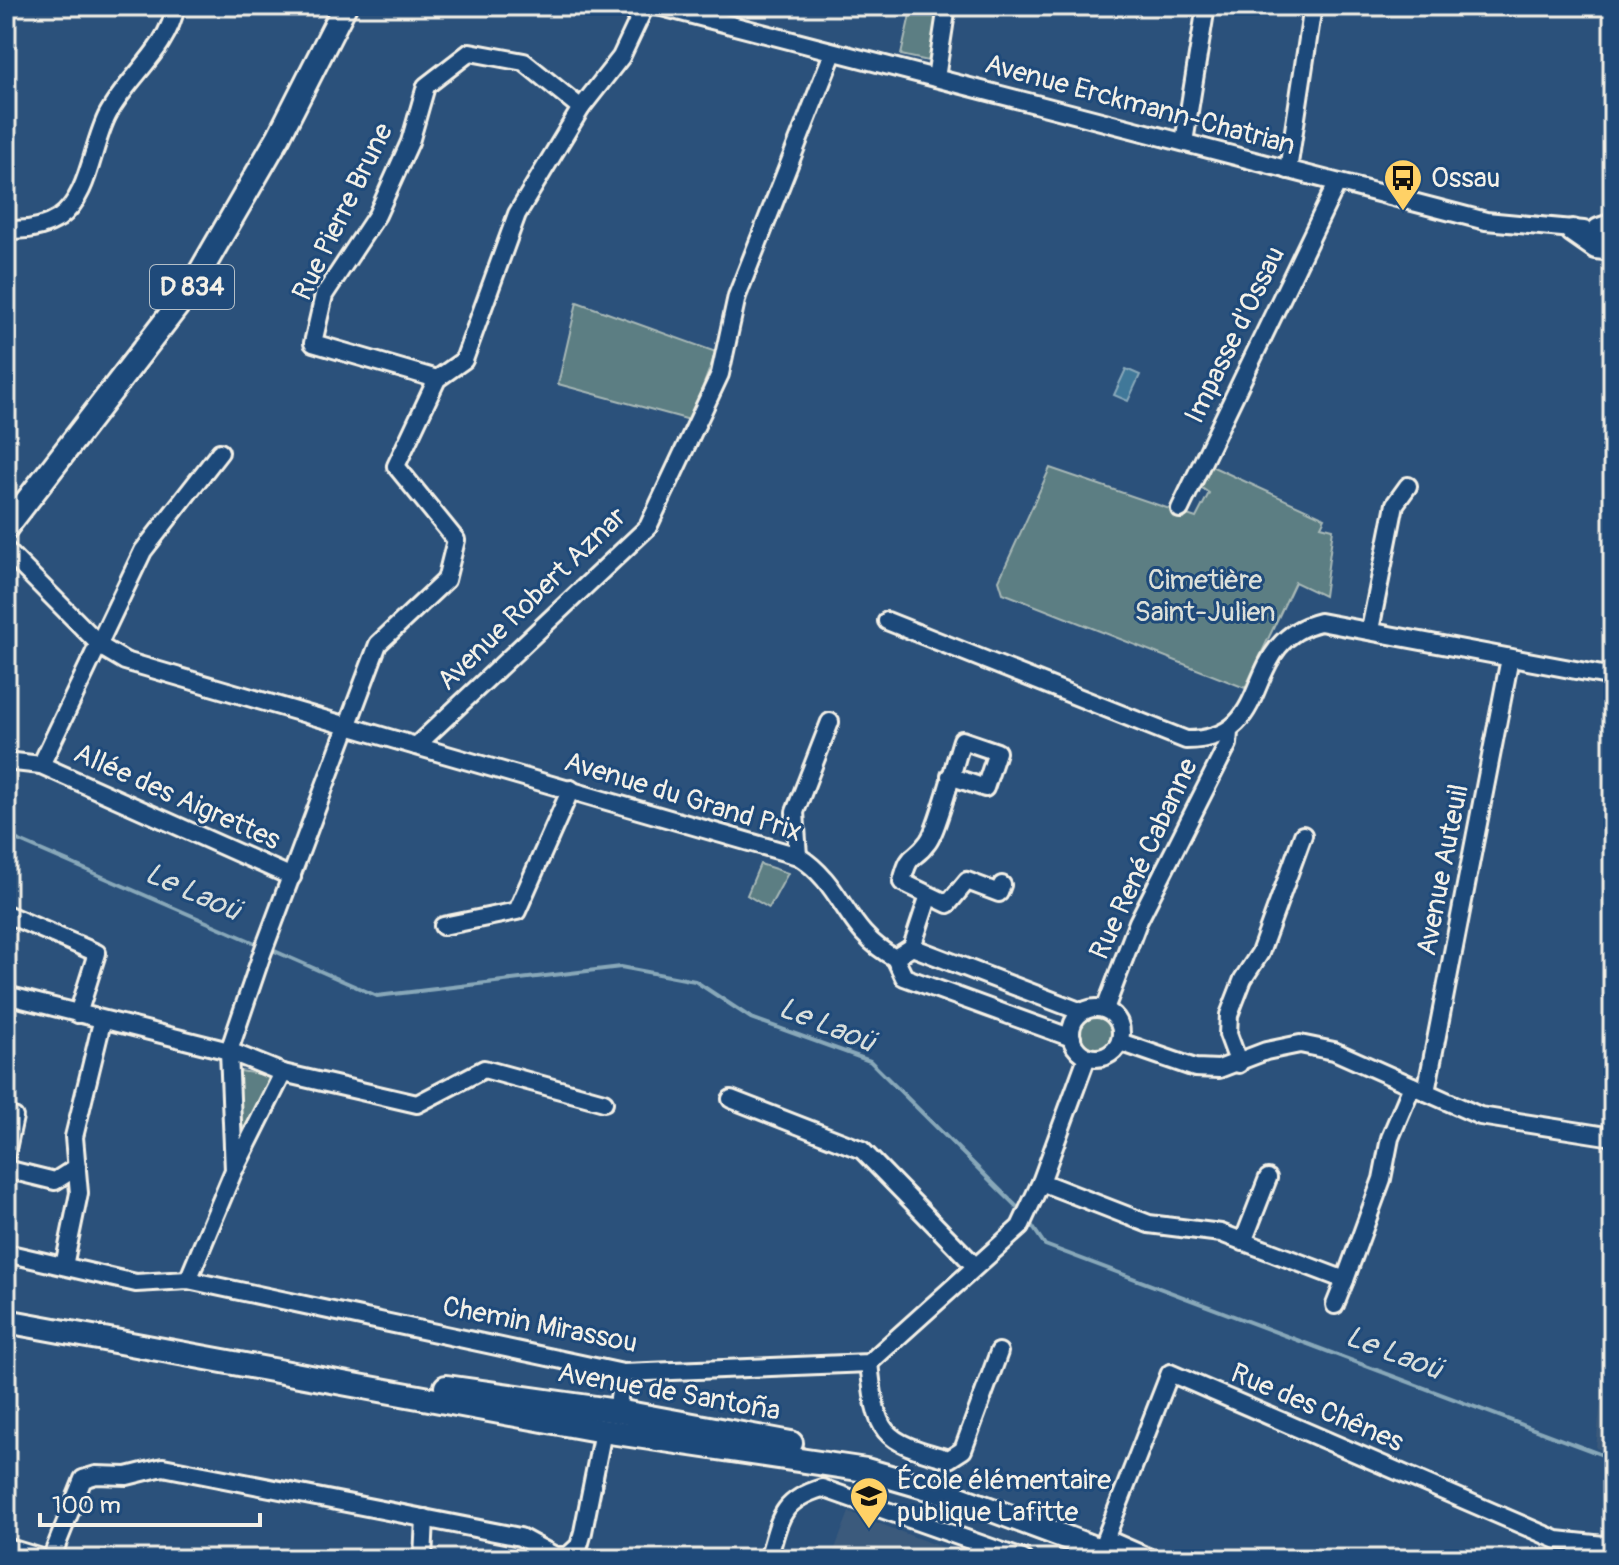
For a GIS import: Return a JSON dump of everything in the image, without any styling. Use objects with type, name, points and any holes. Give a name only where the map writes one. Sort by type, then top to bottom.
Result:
[{"type":"main road","name":"D 834","points":[[330,30],[337,6]]},
{"type":"main road","name":"D 834","points":[[10,523],[191,288],[279,136],[330,30],[345,6]]},
{"type":"main road","points":[[1573,231],[1596,247],[1613,249]]},
{"type":"main road","name":"Avenue de Santoña","points":[[6,1321],[603,1431],[866,1470],[952,1495],[1124,1559]]},
{"type":"main road","name":"Avenue de Santoña","points":[[167,1350],[617,1411],[870,1460],[955,1485],[1145,1559]]},
{"type":"main road","points":[[464,1405],[538,1410],[612,1422],[617,1411]]},
{"type":"street","points":[[6,229],[39,227],[60,217],[73,202],[83,185],[96,140],[109,112],[168,33],[176,6]]},
{"type":"street","points":[[234,1170],[229,1051],[265,947],[378,644],[446,580],[456,540],[396,466],[437,379],[464,360],[517,214],[581,108],[621,57],[645,6]]},
{"type":"street","name":"Avenue Erckmann-Chatrian","points":[[658,6],[1486,221],[1573,231],[1608,229]]},
{"type":"street","points":[[936,78],[947,6]]},
{"type":"street","points":[[1184,142],[1206,6]]},
{"type":"street","points":[[1288,170],[1313,6]]},
{"type":"street","name":"Rue Pierre Brune","points":[[437,379],[313,343],[324,295],[377,215],[410,142],[426,86],[470,52],[524,62],[581,108]]},
{"type":"street","name":"Avenue Robert Aznar","points":[[416,746],[648,527],[720,374],[737,296],[833,53]]},
{"type":"street","name":"Impasse d'Ossau","points":[[1180,509],[1337,183]]},
{"type":"street","name":"Allée des Aigrettes","points":[[41,765],[143,551],[220,452]]},
{"type":"street","points":[[1370,630],[1395,504],[1408,486]]},
{"type":"street","points":[[6,550],[98,643],[125,661],[416,746]]},
{"type":"street","points":[[887,621],[1186,740],[1209,740],[1229,732]]},
{"type":"street","name":"Rue René Cabanne","points":[[1105,1009],[1138,922],[1228,744],[1229,732],[1243,717],[1278,643],[1297,627],[1320,622],[1613,677]]},
{"type":"street","name":"Avenue Auteuil","points":[[1335,1305],[1382,1179],[1390,1138],[1419,1089],[1510,658]]},
{"type":"street","points":[[798,856],[795,812],[830,722]]},
{"type":"street","name":"Avenue du Grand Prix","points":[[416,746],[798,856],[821,871],[857,930],[877,949],[895,958],[904,977],[1072,1038]]},
{"type":"street","name":"Allée des Aigrettes","points":[[6,761],[41,765],[292,877]]},
{"type":"street","points":[[950,776],[929,842],[908,859],[902,882],[928,898],[948,904],[967,881],[999,893],[1002,885]]},
{"type":"street","points":[[443,926],[517,911],[571,789]]},
{"type":"street","points":[[1239,1064],[1228,1034],[1229,1015],[1243,979],[1260,953],[1303,835]]},
{"type":"street","points":[[895,958],[912,947],[928,898]]},
{"type":"street","points":[[6,914],[97,953],[78,1014]]},
{"type":"street","points":[[912,947],[1082,1012],[1105,1009],[1121,1026],[1120,1042],[1103,1057],[1087,1057],[1075,1046],[1073,1024],[1082,1012]]},
{"type":"street","points":[[6,995],[102,1022],[229,1051],[283,1073],[417,1104],[484,1069],[604,1102]]},
{"type":"street","points":[[64,1266],[79,1193],[74,1137],[102,1022]]},
{"type":"street","points":[[1120,1042],[1195,1068],[1219,1069],[1239,1064],[1266,1051],[1300,1044],[1334,1051],[1480,1116],[1613,1137]]},
{"type":"street","points":[[999,1352],[963,1450],[949,1459],[903,1447],[884,1434],[874,1407],[869,1363],[974,1265],[1020,1227],[1030,1210],[1087,1057]]},
{"type":"street","points":[[188,1280],[234,1170],[283,1073]]},
{"type":"street","points":[[731,1099],[862,1150],[974,1265]]},
{"type":"street","points":[[6,1154],[14,1117]]},
{"type":"street","points":[[6,1169],[55,1181],[77,1167]]},
{"type":"street","points":[[1243,1242],[1268,1178]]},
{"type":"street","points":[[1041,1182],[1149,1224],[1221,1233],[1345,1280]]},
{"type":"street","name":"Chemin Mirassou","points":[[6,1253],[136,1283],[188,1280],[623,1373],[869,1363]]},
{"type":"street","points":[[617,1411],[623,1373]]},
{"type":"street","name":"Rue des Chênes","points":[[1104,1542],[1170,1373],[1557,1540],[1613,1546]]},
{"type":"street","points":[[6,1547],[48,1559],[83,1479],[96,1475],[127,1476],[163,1467],[520,1537],[555,1556],[569,1558],[579,1546],[583,1532],[603,1431]]},
{"type":"street","points":[[768,1559],[783,1512],[798,1495],[822,1488],[1023,1559]]},
{"type":"street","points":[[423,1559],[425,1518]]},
{"type":"shaded area","points":[[1126,369],[1140,375],[1128,401],[1114,395]]},
{"type":"shaded area","points":[[1613,1279],[1613,1454],[1596,1448]]},
{"type":"shaded area","name":"École élémentaire publique Lafitte","points":[[849,1512],[946,1549],[972,1559],[831,1559]]},
{"type":"green space","points":[[912,6],[941,6],[933,62],[901,55]]},
{"type":"green space","points":[[577,302],[716,352],[690,420],[558,384]]},
{"type":"green space","name":"Cimetière Saint-Julien","points":[[1209,465],[1325,518],[1321,526],[1333,529],[1324,596],[1295,582],[1245,688],[1003,593],[999,580],[1050,468],[1196,518],[1209,493],[1199,486]]},
{"type":"green space","points":[[760,864],[788,873],[769,908],[747,895]]},
{"type":"green space","points":[[1097,1014],[1110,1019],[1115,1032],[1110,1045],[1097,1050],[1084,1045],[1079,1032],[1084,1019]]},
{"type":"green space","points":[[240,1071],[266,1075],[271,1082],[250,1125],[244,1127],[239,1122],[237,1075]]},
{"type":"waterway","name":"Le Laoü","points":[[6,835],[262,946]]},
{"type":"waterway","name":"Le Laoü","points":[[270,949],[377,996],[621,967],[695,981],[751,1018],[870,1061],[1023,1213]]},
{"type":"waterway","name":"Le Laoü","points":[[1028,1220],[1045,1245],[1613,1459]]},
{"type":"place","name":"Ossau","points":[[1403,212]]},
{"type":"place","name":"École élémentaire publique Lafitte","points":[[869,1530]]}]
